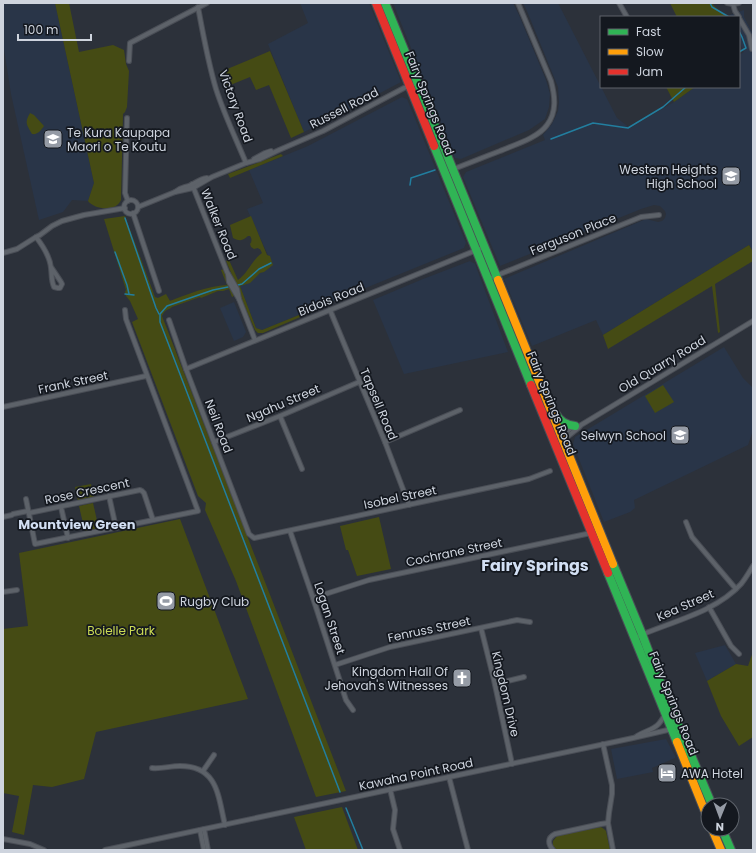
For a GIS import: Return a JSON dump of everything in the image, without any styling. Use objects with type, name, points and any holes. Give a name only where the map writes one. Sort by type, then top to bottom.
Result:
[{"type":"highway","name":"Fairy Springs Road","points":[[376,3],[414,84]]},
{"type":"highway","name":"Fairy Springs Road","points":[[385,3],[414,84],[492,278],[526,370],[591,533],[665,714],[675,728],[708,797]]},
{"type":"highway","name":"Fairy Springs Road","points":[[492,278],[522,340],[564,439],[642,634],[701,797]]},
{"type":"highway","points":[[522,340],[522,348],[529,366],[526,370]]},
{"type":"highway","points":[[538,380],[547,391],[558,418],[566,424],[578,425]]},
{"type":"highway","points":[[535,393],[542,402],[554,430],[564,439],[560,446],[567,462],[567,472]]},
{"type":"highway","points":[[715,837],[721,850]]},
{"type":"highway","points":[[725,837],[731,850]]},
{"type":"street","points":[[129,62],[130,44],[207,3]]},
{"type":"street","points":[[449,171],[521,143],[540,133],[551,119],[554,111],[554,92],[518,3]]},
{"type":"street","points":[[620,3],[626,16]]},
{"type":"street","points":[[727,3],[739,3]]},
{"type":"street","points":[[733,4],[738,16]]},
{"type":"street","name":"Victory Road","points":[[198,8],[216,88],[246,163]]},
{"type":"street","points":[[740,19],[749,35],[752,49]]},
{"type":"street","name":"Russell Road","points":[[138,207],[192,186],[212,176],[246,163],[266,153],[278,150],[323,130],[414,84]]},
{"type":"street","points":[[127,118],[125,193],[128,201]]},
{"type":"street","name":"Walker Road","points":[[192,186],[227,272],[237,289],[239,299],[255,340]]},
{"type":"street","points":[[128,201],[132,200],[136,202],[138,207],[133,213]]},
{"type":"street","points":[[125,208],[128,201]]},
{"type":"street","points":[[125,208],[127,212],[133,213]]},
{"type":"street","points":[[3,253],[17,249],[62,221],[75,217],[125,208]]},
{"type":"street","points":[[133,213],[159,291]]},
{"type":"street","name":"Ferguson Place","points":[[492,278],[641,217],[658,215]]},
{"type":"street","points":[[36,237],[46,252],[51,267],[54,287],[60,288],[62,282],[51,267]]},
{"type":"street","name":"Bidois Road","points":[[186,369],[480,249]]},
{"type":"street","points":[[26,499],[35,544],[198,511],[146,376],[126,319],[125,310]]},
{"type":"street","name":"Tapsell Road","points":[[330,310],[385,442],[409,505]]},
{"type":"street","name":"Neil Road","points":[[169,320],[186,369],[249,534],[254,538]]},
{"type":"street","name":"Old Quarry Road","points":[[564,439],[564,433],[753,321]]},
{"type":"street","name":"Frank Street","points":[[3,407],[146,376]]},
{"type":"street","name":"Ngahu Street","points":[[214,442],[280,416],[359,382]]},
{"type":"street","points":[[385,442],[460,410]]},
{"type":"street","points":[[280,416],[302,469]]},
{"type":"street","name":"Isobel Street","points":[[254,538],[528,479],[550,471]]},
{"type":"street","name":"Rose Crescent","points":[[3,517],[13,514],[61,507],[140,490],[142,491],[153,520]]},
{"type":"street","points":[[109,496],[116,528]]},
{"type":"street","points":[[61,507],[68,538]]},
{"type":"street","points":[[686,522],[692,537],[736,589]]},
{"type":"street","name":"Cochrane Street","points":[[313,598],[369,580],[600,530]]},
{"type":"street","name":"Logan Street","points":[[290,531],[346,700],[353,710]]},
{"type":"street","name":"Kea Street","points":[[634,638],[700,612],[719,602],[736,589],[748,576],[753,566]]},
{"type":"street","points":[[3,592],[17,590]]},
{"type":"street","points":[[709,607],[731,646],[739,654]]},
{"type":"street","name":"Fenruss Street","points":[[335,665],[390,647],[517,620],[530,622]]},
{"type":"street","name":"Kingdom Drive","points":[[481,628],[512,764]]},
{"type":"street","points":[[494,684],[524,677]]},
{"type":"street","name":"Kawaha Point Road","points":[[633,738],[656,727],[662,721],[665,714]]},
{"type":"street","name":"Kawaha Point Road","points":[[105,850],[675,728]]},
{"type":"street","points":[[603,744],[612,785],[608,823],[613,850]]},
{"type":"street","points":[[203,771],[214,755]]},
{"type":"street","points":[[152,768],[161,769],[180,766],[203,771],[214,784],[218,793],[225,825]]},
{"type":"street","points":[[449,777],[468,850]]},
{"type":"street","points":[[390,789],[395,810],[394,830],[400,850]]},
{"type":"street","points":[[554,850],[549,841],[551,836],[555,834],[608,823]]},
{"type":"street","points":[[202,830],[204,850]]},
{"type":"street","points":[[202,830],[208,850]]},
{"type":"street","points":[[3,839],[30,844],[44,850]]},
{"type":"shaded area","name":"Te Kura Kaupapa Maori o Te Koutu","points":[[3,3],[55,3],[94,183],[88,201],[72,200],[63,212],[39,220],[11,94],[3,43]]},
{"type":"shaded area","points":[[300,3],[369,3],[401,82],[304,132],[268,44],[308,23]]},
{"type":"shaded area","points":[[393,3],[513,3],[546,80],[550,94],[549,107],[545,119],[529,130],[461,159],[455,158]]},
{"type":"shaded area","points":[[523,3],[558,3],[600,85],[600,88],[602,88],[617,118],[630,128],[674,102],[694,88],[740,88],[740,54],[744,52],[740,43],[740,16],[727,16],[744,10],[744,17],[753,34],[753,252],[749,245],[603,335],[596,320],[532,346],[504,279],[646,219],[658,222],[662,221],[666,214],[660,206],[654,205],[641,209],[500,266],[463,177],[466,172],[545,140],[543,135],[552,124],[558,111],[558,87]]},
{"type":"shaded area","points":[[402,97],[407,99],[466,243],[464,248],[262,330],[256,328],[240,286],[263,271],[270,256],[268,255],[247,209],[263,203],[249,170],[308,146]]},
{"type":"shaded area","points":[[470,261],[475,264],[508,352],[404,374],[373,300]]},
{"type":"shaded area","points":[[234,302],[246,332],[243,337],[234,341],[220,308]]},
{"type":"shaded area","name":"Selwyn School","points":[[724,347],[743,378],[753,388],[753,430],[748,445],[634,500],[635,508],[630,512],[604,522],[573,444],[575,437]]},
{"type":"shaded area","points":[[725,645],[736,664],[707,681],[695,653]]},
{"type":"shaded area","points":[[666,739],[675,758],[652,768],[653,772],[617,779],[611,749]]},
{"type":"green space","points":[[55,3],[69,3],[79,52],[113,45],[124,50],[126,64],[129,71],[127,107],[123,114],[121,200],[118,204],[110,208],[100,208],[88,201],[94,183]]},
{"type":"green space","points":[[670,3],[712,3],[726,16],[676,16]]},
{"type":"green space","points":[[270,51],[304,132],[291,138],[269,85],[256,90],[250,77],[223,88],[220,72]]},
{"type":"green space","points":[[667,88],[694,88],[674,102]]},
{"type":"green space","points":[[30,113],[34,115],[44,126],[36,134],[32,134],[27,124],[27,119]]},
{"type":"green space","points":[[281,154],[283,156],[230,178],[228,174]]},
{"type":"green space","points":[[125,216],[155,297],[158,298],[166,294],[170,301],[205,289],[227,285],[221,270],[224,269],[227,282],[234,296],[232,297],[229,289],[218,291],[172,307],[163,313],[162,316],[346,791],[316,797],[236,581],[205,510],[206,503],[198,496],[132,322],[138,319],[130,301],[126,296],[126,290],[104,219]]},
{"type":"green space","points":[[251,216],[267,255],[270,256],[273,265],[264,272],[260,273],[250,283],[240,286],[256,328],[262,330],[326,304],[326,306],[263,333],[258,333],[255,330],[241,298],[238,284],[236,284],[226,261],[229,260],[238,280],[245,274],[255,259],[262,253],[260,249],[254,249],[251,247],[250,244],[252,240],[250,236],[242,240],[233,238],[230,225]]},
{"type":"green space","points":[[749,245],[753,252],[753,261],[715,284],[720,332],[718,333],[712,286],[608,349],[603,335]]},
{"type":"green space","points":[[663,385],[674,402],[655,413],[645,396]]},
{"type":"green space","points":[[91,484],[94,498],[78,501],[75,487]]},
{"type":"green space","points":[[93,503],[99,529],[85,532],[79,506]]},
{"type":"green space","points":[[379,517],[391,569],[357,576],[348,550],[346,550],[340,526]]},
{"type":"green space","name":"Boielle Park","points":[[180,519],[248,699],[96,732],[84,779],[52,787],[33,785],[24,835],[12,832],[19,796],[3,793],[3,629],[28,626],[19,553]]},
{"type":"green space","points":[[753,652],[753,737],[739,746],[721,716],[707,681],[736,664],[748,666]]},
{"type":"green space","points":[[342,807],[358,850],[306,850],[294,817]]},
{"type":"green space","points":[[601,827],[606,831],[610,850],[557,850],[553,846],[553,841],[557,836]]},
{"type":"waterway","points":[[710,3],[712,7],[727,16]]},
{"type":"waterway","points":[[740,33],[746,48],[740,51]]},
{"type":"waterway","points":[[551,139],[593,123],[628,128],[663,107],[685,88]]},
{"type":"waterway","points":[[410,185],[411,178],[435,170]]},
{"type":"waterway","points":[[125,218],[159,314]]},
{"type":"waterway","points":[[115,252],[129,294]]},
{"type":"waterway","points":[[238,285],[242,284],[259,269],[271,263]]},
{"type":"waterway","points":[[228,287],[213,290],[167,306],[160,314],[160,322],[340,792]]},
{"type":"waterway","points":[[125,294],[134,295]]},
{"type":"waterway","points":[[346,808],[363,850]]},
{"type":"traffic: fast","points":[[385,3],[498,280]]},
{"type":"traffic: fast","points":[[434,146],[531,385]]},
{"type":"traffic: fast","points":[[556,414],[564,423],[575,426]]},
{"type":"traffic: fast","points":[[613,564],[709,797]]},
{"type":"traffic: fast","points":[[608,573],[677,742]]},
{"type":"traffic: fast","points":[[725,837],[731,850]]},
{"type":"traffic: slow","points":[[498,280],[613,564]]},
{"type":"traffic: slow","points":[[677,742],[700,799]]},
{"type":"traffic: slow","points":[[715,837],[721,850]]},
{"type":"traffic: jam","points":[[376,3],[434,146]]},
{"type":"traffic: jam","points":[[531,385],[608,573]]},
{"type":"place","name":"Te Kura Kaupapa Maori o Te Koutu","points":[[53,139]]},
{"type":"place","name":"Western Heights High School","points":[[731,176]]},
{"type":"place","name":"Selwyn School","points":[[680,435]]},
{"type":"place","name":"Rugby Club","points":[[166,601]]},
{"type":"place","name":"Kingdom Hall Of Jehovah's Witnesses","points":[[462,678]]},
{"type":"place","name":"AWA Hotel","points":[[667,773]]},
{"type":"district","name":"Mountview Green","points":[[77,524]]},
{"type":"district","name":"Fairy Springs","points":[[535,565]]}]
